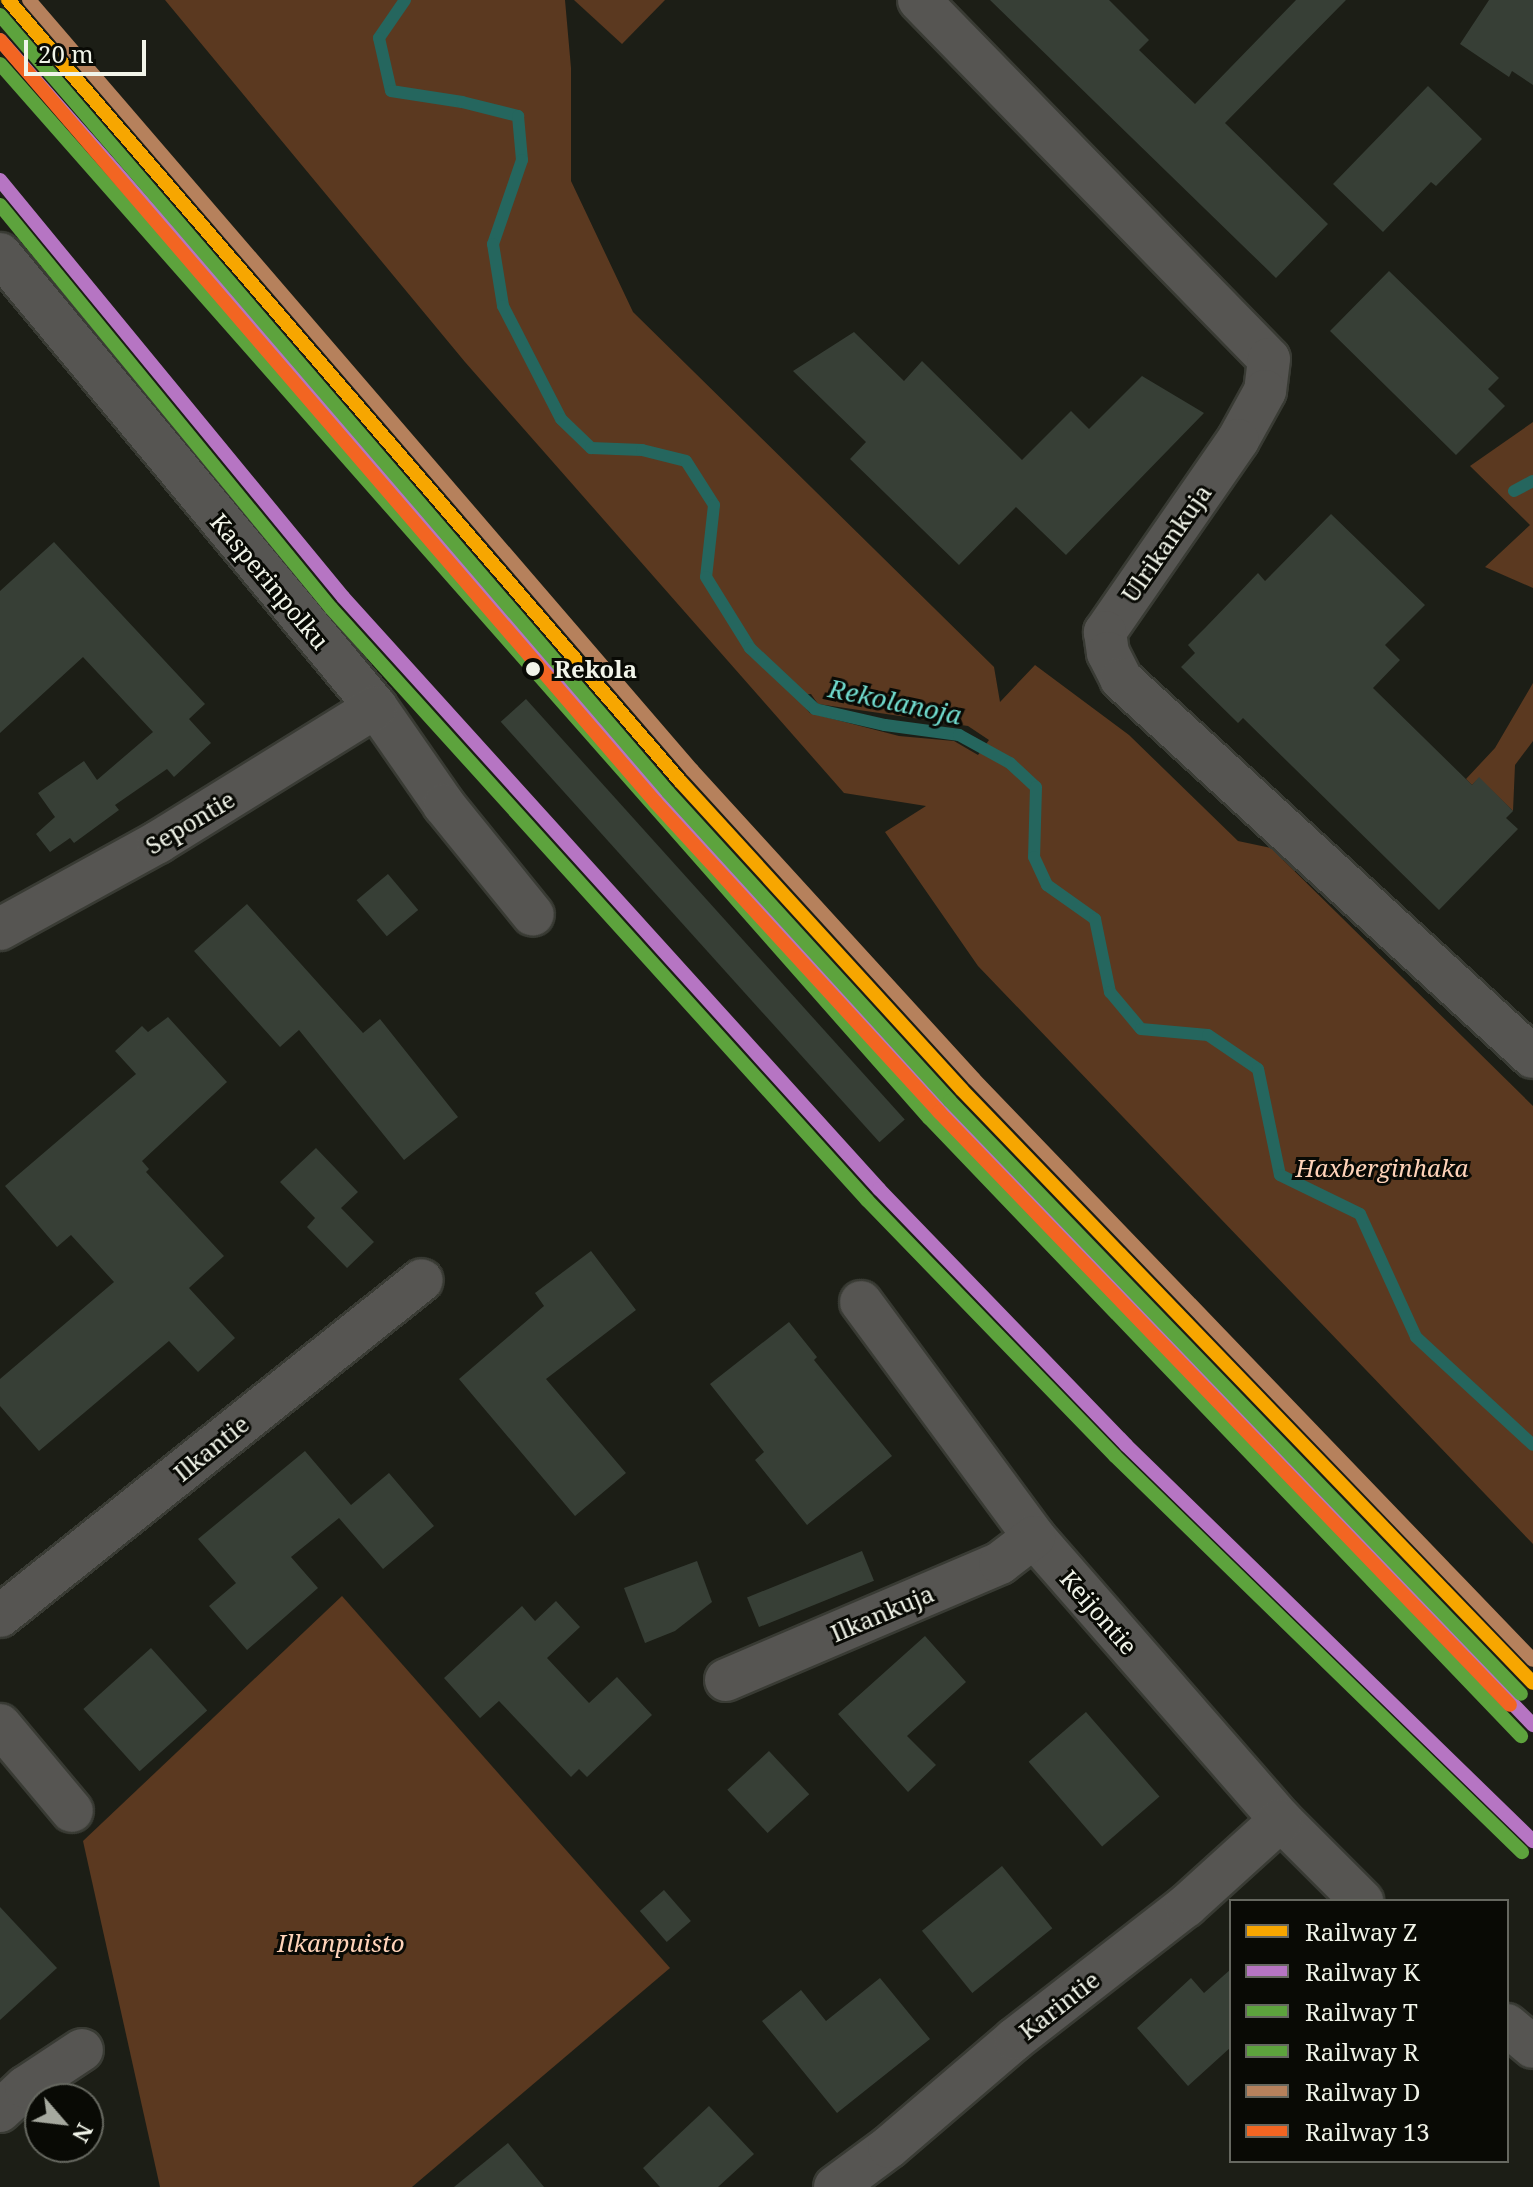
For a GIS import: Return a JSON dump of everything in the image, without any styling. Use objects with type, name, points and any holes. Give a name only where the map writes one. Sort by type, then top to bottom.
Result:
[{"type":"street","name":"Ulrikankuja","points":[[919,0],[1269,359],[1265,391],[1238,440],[1105,632],[1108,653],[1121,679],[1533,1057]]},
{"type":"street","name":"Kasperinpolku","points":[[0,254],[376,707],[444,805],[533,915]]},
{"type":"street","name":"Sepontie","points":[[0,929],[158,842],[376,707]]},
{"type":"street","name":"Ilkantie","points":[[0,1616],[422,1280]]},
{"type":"street","name":"Keijontie","points":[[861,1302],[1034,1537],[1281,1820],[1360,1899]]},
{"type":"street","name":"Ilkankuja","points":[[726,1680],[1000,1563],[1034,1537]]},
{"type":"street","points":[[0,1725],[72,1811]]},
{"type":"street","name":"Karintie","points":[[835,2187],[889,2147],[1015,2039],[1186,1906],[1281,1820]]},
{"type":"street","points":[[1509,2027],[1533,2047]]},
{"type":"street","points":[[10,2086],[82,2050]]},
{"type":"green space","name":"Haxberginhaka","points":[[165,0],[565,0],[571,68],[571,181],[633,312],[994,667],[1000,702],[1035,665],[1129,735],[1238,841],[1271,848],[1533,1106],[1533,1544],[978,966],[885,832],[926,806],[844,793],[465,362]],"holes":[[[811,694],[818,704],[968,726],[989,740],[978,755],[954,741],[899,736],[810,713],[794,695]]]},
{"type":"green space","points":[[574,0],[665,0],[622,44]]},
{"type":"green space","points":[[1533,422],[1533,588],[1485,567],[1530,525],[1470,466]]},
{"type":"green space","points":[[1533,683],[1533,741],[1515,765],[1513,811],[1479,778],[1472,785],[1466,779],[1495,748]]},
{"type":"green space","name":"Ilkanpuisto","points":[[342,1596],[670,1968],[412,2187],[160,2187],[83,1841]]},
{"type":"building","points":[[990,0],[1109,0],[1149,40],[1139,50],[1195,104],[1296,0],[1346,0],[1225,123],[1328,224],[1276,278]]},
{"type":"building","points":[[1489,0],[1533,0],[1533,85],[1512,71],[1509,77],[1460,44]]},
{"type":"building","points":[[1428,86],[1482,139],[1436,186],[1431,182],[1383,232],[1333,184]]},
{"type":"building","points":[[1389,271],[1499,378],[1488,389],[1505,406],[1456,455],[1330,331]]},
{"type":"building","points":[[854,332],[904,381],[922,361],[1022,460],[1071,411],[1089,429],[1142,376],[1204,413],[1066,555],[1016,507],[959,565],[850,459],[866,442],[793,371]]},
{"type":"building","points":[[1331,514],[1425,605],[1385,645],[1400,660],[1373,688],[1472,785],[1479,777],[1513,811],[1506,818],[1518,829],[1439,910],[1243,718],[1238,723],[1181,667],[1195,653],[1188,645],[1258,573],[1265,581]]},
{"type":"building","points":[[54,542],[205,704],[189,719],[211,743],[174,777],[167,769],[115,805],[119,810],[74,843],[70,838],[50,852],[36,834],[55,817],[38,793],[84,761],[97,780],[153,732],[83,657],[0,733],[0,591]]},
{"type":"building","points":[[526,699],[905,1120],[879,1142],[501,722]]},
{"type":"building","points":[[388,874],[418,910],[387,936],[357,900]]},
{"type":"building","points":[[247,904],[363,1033],[380,1019],[458,1117],[404,1160],[299,1030],[280,1047],[194,951]]},
{"type":"building","points":[[168,1017],[227,1082],[142,1161],[149,1169],[146,1172],[224,1256],[189,1288],[235,1338],[198,1372],[169,1341],[39,1451],[0,1406],[0,1379],[114,1282],[71,1235],[57,1247],[5,1186],[136,1074],[115,1051],[142,1026],[148,1032]]},
{"type":"building","points":[[316,1148],[358,1192],[341,1208],[374,1242],[347,1268],[307,1227],[315,1218],[280,1182]]},
{"type":"building","points":[[591,1251],[636,1310],[546,1379],[626,1473],[575,1516],[459,1379],[544,1306],[535,1293]]},
{"type":"building","points":[[789,1322],[817,1357],[814,1360],[892,1456],[807,1525],[755,1460],[764,1452],[710,1384]]},
{"type":"building","points":[[305,1451],[351,1505],[389,1473],[434,1526],[383,1569],[339,1518],[291,1557],[318,1588],[247,1650],[209,1606],[236,1583],[198,1539]]},
{"type":"building","points":[[862,1551],[874,1581],[759,1627],[747,1597]]},
{"type":"building","points":[[697,1561],[712,1602],[675,1631],[645,1643],[624,1588]]},
{"type":"building","points":[[556,1601],[580,1627],[547,1658],[589,1703],[617,1677],[652,1715],[587,1777],[579,1769],[571,1777],[499,1701],[480,1718],[444,1678],[522,1606],[535,1621]]},
{"type":"building","points":[[925,1636],[966,1682],[907,1736],[936,1765],[908,1792],[838,1714]]},
{"type":"building","points":[[151,1648],[207,1710],[140,1771],[83,1709]]},
{"type":"building","points":[[1086,1712],[1159,1797],[1102,1846],[1029,1762]]},
{"type":"building","points":[[769,1751],[809,1794],[768,1833],[727,1790]]},
{"type":"building","points":[[1002,1866],[1052,1928],[972,1993],[922,1931]]},
{"type":"building","points":[[664,1890],[691,1921],[667,1942],[640,1911]]},
{"type":"building","points":[[0,1907],[57,1968],[0,2020]]},
{"type":"building","points":[[1229,1971],[1229,2049],[1188,2086],[1137,2028],[1191,1978],[1204,1993]]},
{"type":"building","points":[[880,1978],[930,2039],[837,2113],[762,2021],[801,1990],[826,2021]]},
{"type":"building","points":[[709,2106],[754,2154],[718,2187],[660,2187],[643,2168]]},
{"type":"building","points":[[508,2143],[544,2187],[454,2187]]},
{"type":"waterway","name":"Rekolanoja","points":[[405,0],[379,38],[391,91],[462,102],[518,116],[522,160],[493,244],[503,306],[561,419],[591,448],[642,450],[686,461],[714,505],[706,577],[750,648],[815,709],[885,725],[959,735],[1010,763],[1036,787],[1034,857],[1047,885],[1095,919],[1110,992],[1141,1029],[1208,1035],[1258,1069],[1280,1175],[1360,1214],[1416,1337],[1533,1445]]},
{"type":"waterway","points":[[1514,491],[1533,481]]},
{"type":"rail line","name":"Z","points":[[8,0],[680,781],[962,1090],[1533,1683]]},
{"type":"rail line","name":"D","points":[[29,0],[692,770],[974,1079],[1533,1660]]},
{"type":"rail line","name":"R","points":[[0,15],[668,792],[950,1101],[1521,1694]]},
{"type":"rail line","name":"K","points":[[0,40],[941,1107],[1533,1725]]},
{"type":"rail line","name":"13","points":[[0,40],[656,803],[939,1112],[1510,1705]]},
{"type":"rail line","name":"T","points":[[0,64],[929,1118],[1521,1736]]},
{"type":"rail line","name":"K","points":[[0,180],[343,597],[879,1189],[1126,1445],[1533,1841]]},
{"type":"rail line","name":"T","points":[[0,205],[331,608],[867,1200],[1115,1456],[1522,1852]]},
{"type":"place","name":"Rekola","points":[[533,669]]}]
